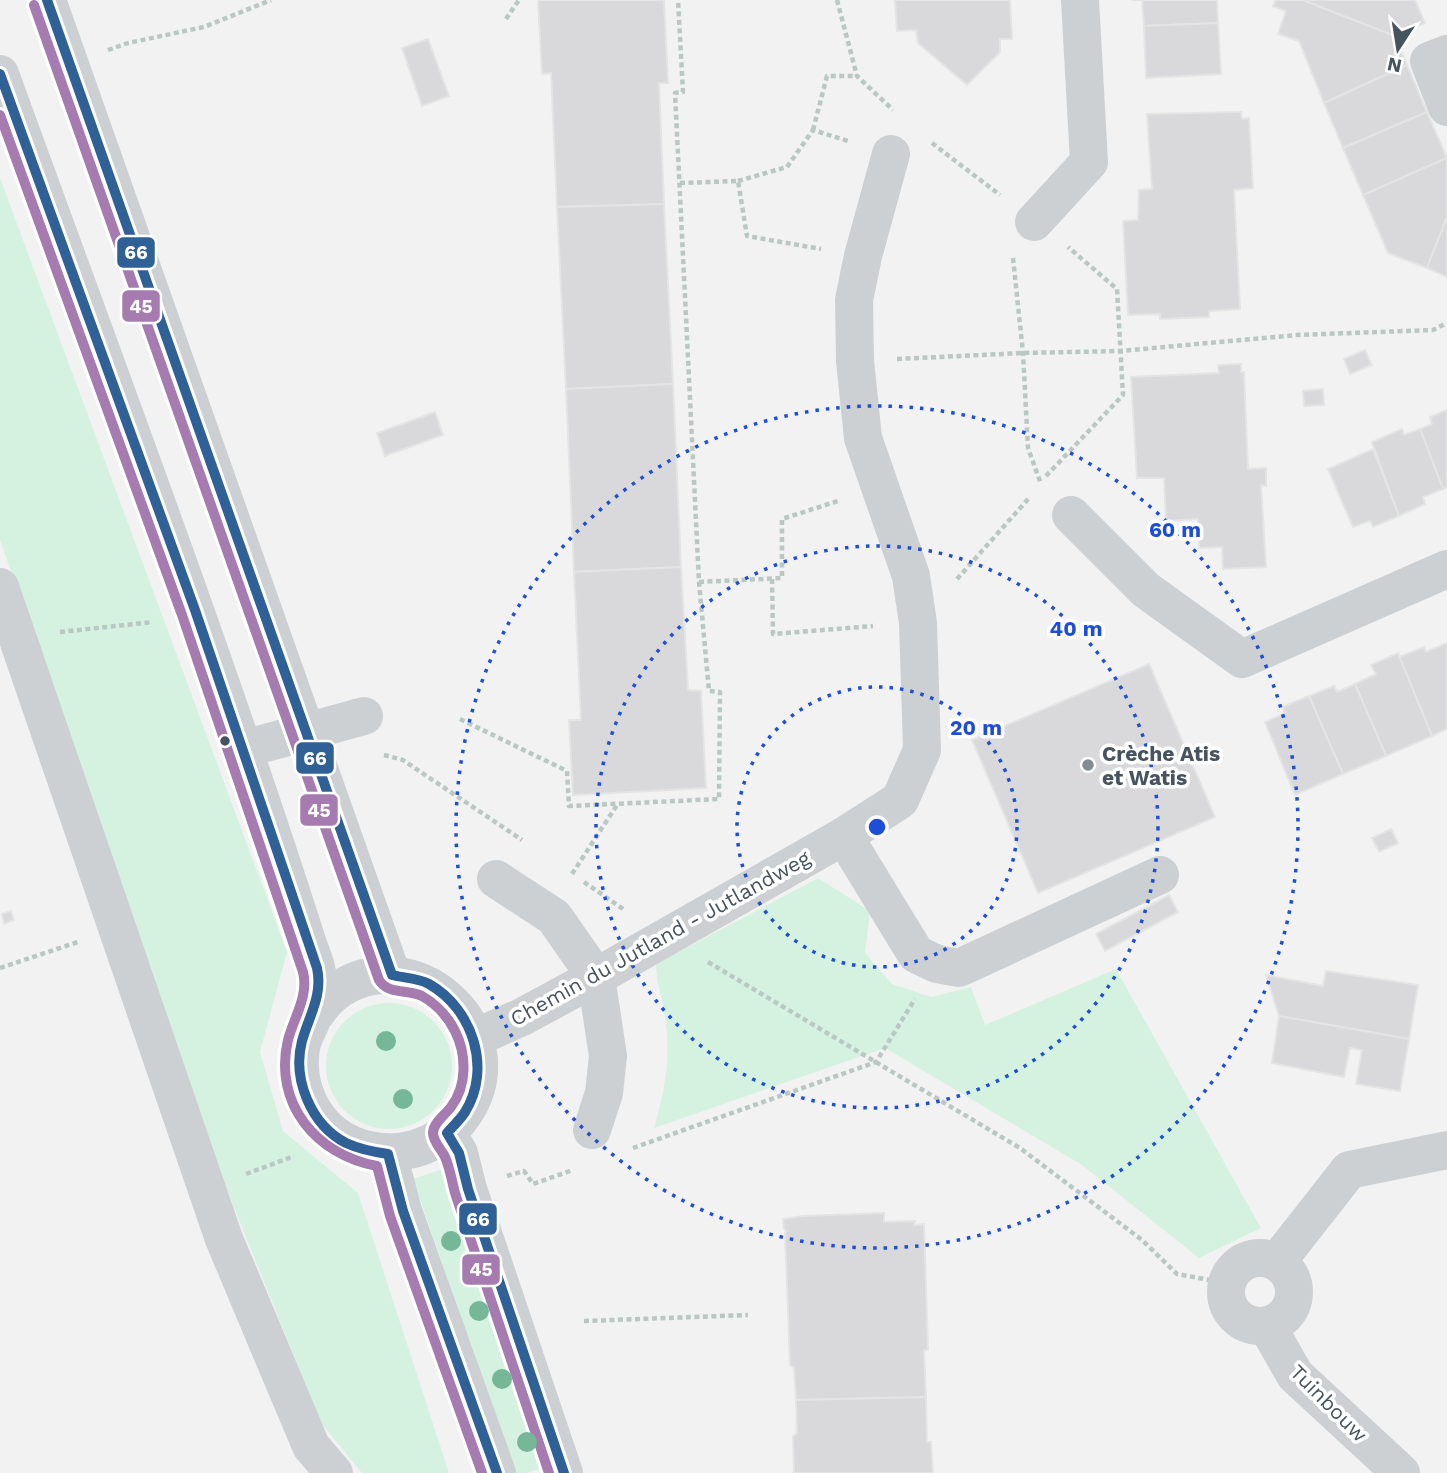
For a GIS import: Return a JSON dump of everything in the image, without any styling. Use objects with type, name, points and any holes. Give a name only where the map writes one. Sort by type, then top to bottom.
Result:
[{"type":"street","points":[[47,0],[392,975]]},
{"type":"street","points":[[1034,222],[1089,162],[1080,0]]},
{"type":"street","points":[[1447,54],[1429,61],[1447,107]]},
{"type":"street","points":[[0,74],[244,749],[319,978],[312,1018],[302,1043],[300,1070],[305,1095],[318,1119],[337,1138],[361,1149],[388,1154],[419,1148],[447,1133],[464,1113],[475,1090],[479,1064],[475,1038],[457,1006],[428,983],[392,975],[361,979],[333,994],[312,1018]]},
{"type":"street","name":"Chemin du Jutland - Jutlandweg","points":[[475,1038],[522,1017],[596,977],[844,836],[900,800],[922,750],[918,623],[911,576],[863,438],[855,361],[854,300],[891,154]]},
{"type":"street","points":[[1071,515],[1146,590],[1242,659],[1447,569]]},
{"type":"street","points":[[0,587],[224,1240],[311,1446],[334,1473]]},
{"type":"street","points":[[244,749],[364,716]]},
{"type":"street","points":[[844,836],[916,954],[937,964],[959,968],[1160,875]]},
{"type":"street","points":[[496,879],[554,917],[596,977],[608,1056],[604,1093],[592,1130]]},
{"type":"street","points":[[447,1133],[458,1153],[564,1473]]},
{"type":"street","points":[[1278,1262],[1349,1170],[1447,1150]]},
{"type":"street","points":[[388,1154],[403,1210],[497,1473]]},
{"type":"street","points":[[1262,1257],[1278,1262],[1289,1274],[1294,1290],[1292,1306],[1283,1319],[1267,1326],[1250,1326],[1235,1316],[1226,1301],[1226,1283],[1234,1270],[1247,1260],[1262,1257]]},
{"type":"street","name":"Tuinbouw","points":[[1267,1326],[1295,1375],[1401,1473]]},
{"type":"path","points":[[128,43],[204,27],[271,0]]},
{"type":"path","points":[[506,19],[519,0]]},
{"type":"path","points":[[460,719],[566,771],[569,806],[719,799],[720,692],[709,691],[699,582],[675,93],[683,92],[678,0]]},
{"type":"path","points":[[837,0],[857,76],[897,113]]},
{"type":"path","points":[[680,183],[738,181],[787,167],[813,130],[827,76],[857,76]]},
{"type":"path","points":[[813,130],[891,154]]},
{"type":"path","points":[[772,579],[773,634],[918,623],[1040,483],[1123,394],[1117,289],[1048,230],[928,139]]},
{"type":"path","points":[[738,181],[747,236],[863,256]]},
{"type":"path","points":[[1034,222],[1013,254],[1023,353],[1028,448],[1040,483],[1071,515]]},
{"type":"path","points":[[855,361],[1120,351],[1297,335],[1433,330],[1447,323]]},
{"type":"path","points":[[699,582],[782,579],[782,519],[879,488]]},
{"type":"path","points":[[48,634],[155,622],[159,633]]},
{"type":"path","points":[[572,874],[617,805]]},
{"type":"path","points":[[0,968],[118,929]]},
{"type":"path","points":[[666,937],[1020,1148],[1142,1240],[1177,1274],[1226,1283]]},
{"type":"path","points":[[629,1149],[876,1062],[937,964]]},
{"type":"path","points":[[209,1195],[235,1178],[337,1138]]},
{"type":"path","points":[[505,1177],[524,1171],[533,1184],[581,1167]]},
{"type":"path","points":[[584,1321],[748,1315]]},
{"type":"green space","points":[[0,178],[287,952],[260,1052],[283,1131],[358,1193],[449,1473],[362,1473],[321,1423],[231,1200],[0,540]]},
{"type":"green space","points":[[818,878],[870,911],[865,953],[892,984],[931,997],[971,987],[985,1025],[1116,969],[1261,1228],[1199,1258],[1082,1165],[885,1048],[654,1128],[664,1087],[667,1060],[665,1018],[656,964]]},
{"type":"green space","points":[[389,1003],[413,1008],[433,1022],[447,1042],[452,1066],[447,1090],[433,1110],[413,1124],[389,1129],[365,1124],[345,1110],[331,1090],[326,1066],[331,1042],[345,1022],[365,1008]]},
{"type":"green space","points":[[443,1169],[547,1466],[528,1473],[515,1473],[413,1179]]},
{"type":"building","points":[[538,0],[664,0],[668,83],[659,83],[664,204],[557,207],[551,73],[542,74]]},
{"type":"building","points":[[895,0],[1010,0],[1012,39],[1000,39],[1000,52],[967,85],[918,43],[916,30],[897,31]]},
{"type":"building","points":[[1142,0],[1217,0],[1218,23],[1144,26]]},
{"type":"building","points":[[1276,0],[1303,0],[1395,36],[1407,65],[1324,103],[1299,41],[1278,34],[1286,11],[1273,6]]},
{"type":"building","points":[[1303,0],[1415,0],[1425,23],[1395,36]]},
{"type":"building","points":[[1218,23],[1221,74],[1146,78],[1144,26]]},
{"type":"building","points":[[428,39],[449,96],[422,106],[402,48]]},
{"type":"building","points":[[1407,65],[1427,112],[1343,148],[1324,103]]},
{"type":"building","points":[[1241,112],[1242,119],[1249,118],[1253,188],[1234,190],[1240,309],[1209,311],[1209,317],[1160,319],[1160,314],[1128,315],[1123,221],[1138,220],[1139,190],[1152,189],[1147,114]]},
{"type":"building","points":[[1427,112],[1447,158],[1363,195],[1343,148]]},
{"type":"building","points":[[1447,158],[1447,217],[1427,268],[1388,253],[1363,195]]},
{"type":"building","points":[[664,204],[673,384],[566,389],[557,207]]},
{"type":"building","points":[[1447,217],[1447,277],[1427,268]]},
{"type":"building","points":[[1365,350],[1372,365],[1350,374],[1344,359]]},
{"type":"building","points":[[1241,364],[1241,372],[1244,372],[1248,469],[1266,468],[1266,486],[1261,485],[1266,567],[1223,569],[1222,547],[1199,548],[1198,519],[1166,521],[1164,478],[1137,478],[1131,377],[1219,373],[1218,365]]},
{"type":"building","points":[[673,384],[681,567],[574,572],[566,389]]},
{"type":"building","points":[[1323,389],[1324,405],[1304,406],[1303,391]]},
{"type":"building","points":[[1447,410],[1447,487],[1443,489],[1420,429],[1432,424],[1430,417]]},
{"type":"building","points":[[435,412],[443,435],[385,456],[377,433]]},
{"type":"building","points":[[1402,429],[1404,435],[1420,429],[1443,489],[1423,497],[1425,504],[1399,516],[1372,442]]},
{"type":"building","points":[[1373,449],[1399,516],[1373,527],[1370,521],[1353,527],[1328,469]]},
{"type":"building","points":[[681,567],[688,690],[701,691],[706,788],[573,795],[569,720],[581,720],[574,572]]},
{"type":"building","points":[[1447,643],[1447,729],[1432,736],[1399,657],[1424,647],[1426,652]]},
{"type":"building","points":[[1398,653],[1432,736],[1386,756],[1355,684],[1376,674],[1371,665]]},
{"type":"building","name":"Crèche Atis et Watis","points":[[1149,664],[1215,817],[1038,893],[972,740]]},
{"type":"building","points":[[1355,684],[1386,756],[1343,774],[1309,696],[1334,686],[1337,692]]},
{"type":"building","points":[[1309,696],[1343,774],[1295,795],[1265,722],[1285,713],[1282,707]]},
{"type":"building","points":[[1391,829],[1398,843],[1379,852],[1372,838]]},
{"type":"building","points":[[1169,895],[1178,912],[1105,951],[1096,934]]},
{"type":"building","points":[[11,911],[14,920],[4,924],[2,914]]},
{"type":"building","points":[[1326,971],[1418,985],[1409,1039],[1279,1016],[1266,975],[1323,986]]},
{"type":"building","points":[[1279,1016],[1409,1039],[1400,1091],[1356,1084],[1362,1050],[1350,1048],[1344,1077],[1272,1063]]},
{"type":"building","points":[[884,1213],[884,1222],[915,1221],[914,1225],[924,1224],[928,1350],[924,1350],[926,1397],[796,1400],[794,1368],[790,1365],[787,1231],[784,1229],[783,1219]]},
{"type":"building","points":[[926,1397],[927,1442],[931,1442],[933,1473],[794,1473],[796,1400]]},
{"type":"transit line","name":"66","points":[[47,0],[392,975],[425,982],[444,995],[467,1024],[474,1041],[477,1077],[473,1095],[463,1115],[447,1133],[459,1153],[468,1189],[564,1473]]},
{"type":"transit line","name":"45","points":[[34,5],[379,980],[388,988],[417,994],[432,1003],[449,1021],[459,1040],[463,1060],[460,1090],[451,1107],[435,1126],[433,1136],[447,1161],[455,1193],[549,1473]]},
{"type":"transit line","name":"66","points":[[0,74],[195,610],[317,968],[317,996],[302,1041],[300,1056],[302,1085],[307,1100],[323,1125],[334,1135],[356,1147],[388,1154],[403,1211],[497,1473]]},
{"type":"transit line","name":"45","points":[[0,115],[182,615],[303,972],[304,990],[288,1040],[285,1063],[287,1085],[293,1105],[318,1138],[335,1151],[377,1166],[390,1216],[482,1473]]},
{"type":"place","name":"Crèche Atis et Watis","points":[[1088,765]]}]
